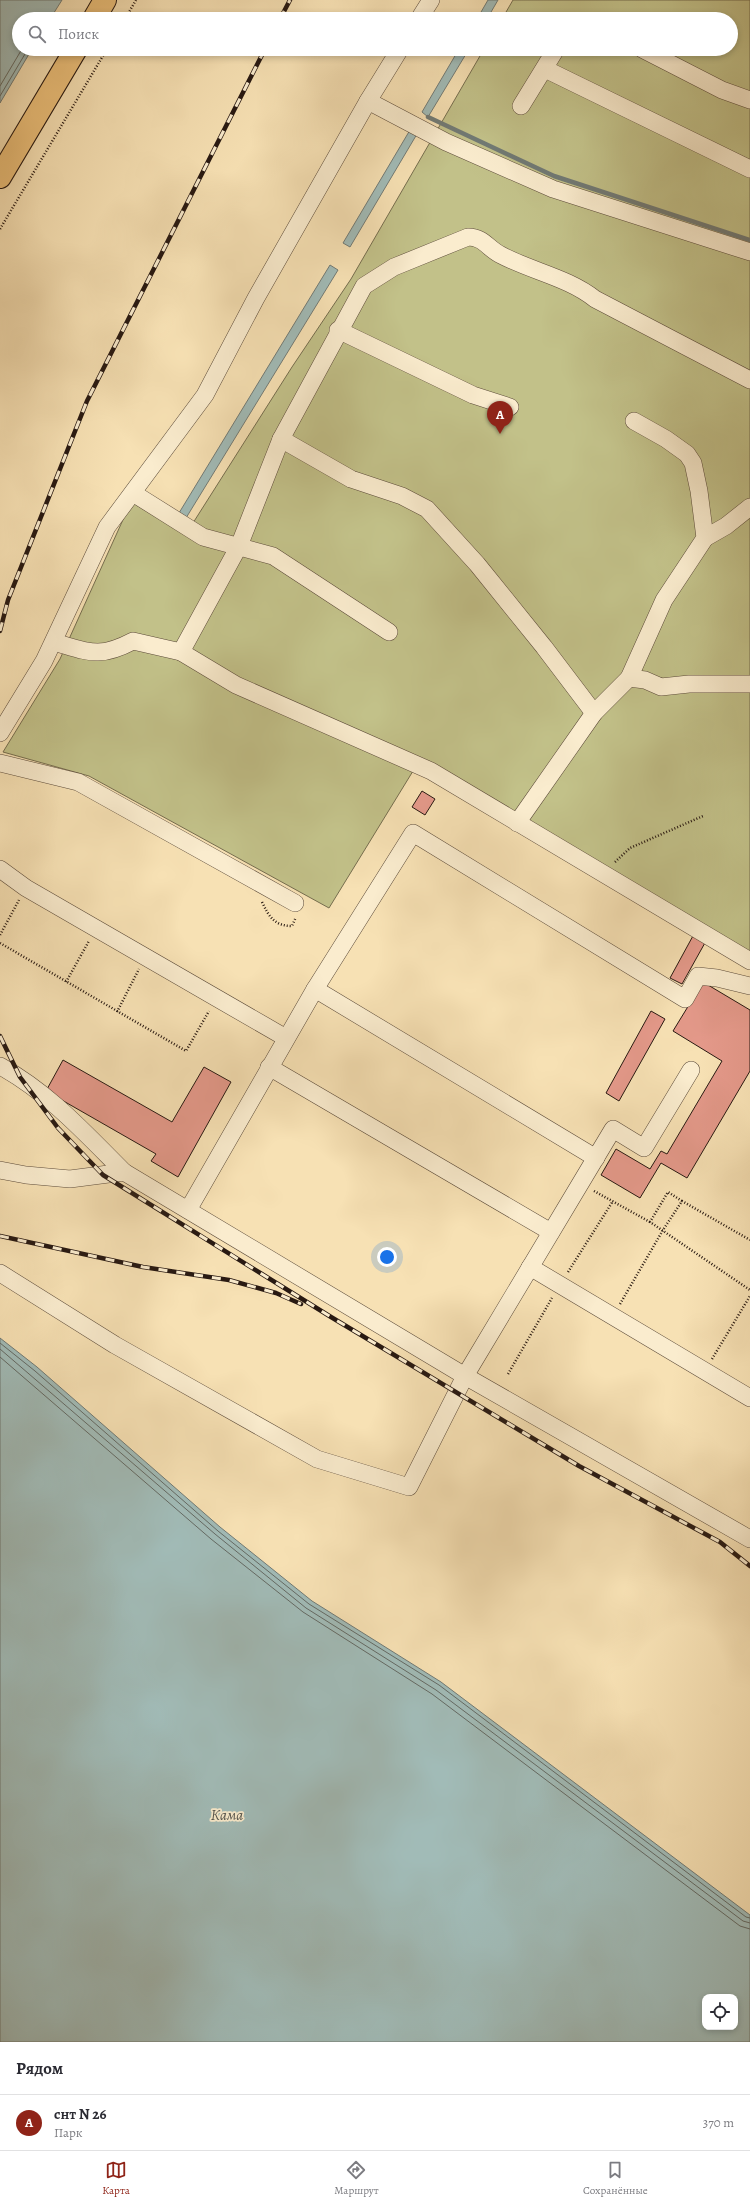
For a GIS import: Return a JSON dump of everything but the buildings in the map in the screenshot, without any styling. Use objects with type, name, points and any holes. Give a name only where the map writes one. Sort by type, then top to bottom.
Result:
[{"type":"main road","points":[[98,12],[105,0]]},
{"type":"main road","points":[[0,177],[72,56]]},
{"type":"lane","points":[[423,12],[431,0]]},
{"type":"lane","points":[[0,734],[54,642],[107,527],[205,395],[256,298],[368,101],[396,56]]},
{"type":"lane","points":[[521,106],[552,56]]},
{"type":"lane","points":[[656,56],[722,90],[750,100]]},
{"type":"lane","points":[[545,69],[750,169]]},
{"type":"lane","points":[[368,101],[446,142],[553,189],[750,252]]},
{"type":"lane","points":[[181,652],[239,546],[281,440],[338,330],[364,286],[394,267],[468,237],[477,237],[484,240],[489,248],[497,254],[517,264],[584,290],[595,299],[750,380]]},
{"type":"lane","points":[[338,330],[473,395],[510,407]]},
{"type":"lane","points":[[634,420],[671,442],[687,454],[693,462],[699,491],[704,538]]},
{"type":"lane","points":[[281,440],[351,478],[402,496],[427,509],[477,564],[544,647],[594,713]]},
{"type":"lane","points":[[133,493],[203,537],[273,556],[389,632]]},
{"type":"lane","points":[[517,823],[594,713],[629,678],[664,600],[704,538],[726,526],[750,507]]},
{"type":"lane","points":[[54,642],[94,654],[117,650],[133,641],[181,652],[236,685],[431,771],[750,960]]},
{"type":"lane","points":[[629,678],[645,680],[661,687],[689,684],[750,684]]},
{"type":"lane","points":[[0,763],[78,782],[295,903]]},
{"type":"lane","points":[[188,1210],[315,989],[413,833],[684,999],[698,976],[717,978],[750,986]]},
{"type":"lane","points":[[0,868],[26,888],[286,1038]]},
{"type":"lane","points":[[315,989],[596,1158]]},
{"type":"lane","points":[[0,1066],[40,1091],[63,1110],[124,1172],[465,1376],[750,1539]]},
{"type":"lane","points":[[269,1067],[551,1232]]},
{"type":"lane","points":[[0,1273],[115,1345],[317,1459],[409,1487],[465,1376],[613,1130],[644,1148],[691,1070]]},
{"type":"lane","points":[[0,1170],[26,1175],[70,1179],[124,1172]]},
{"type":"lane","points":[[530,1267],[750,1398]]},
{"type":"path","points":[[129,12],[136,0]]},
{"type":"path","points":[[0,229],[103,56]]},
{"type":"path","points":[[602,873],[630,848],[704,816]]},
{"type":"path","points":[[0,935],[26,888]]},
{"type":"path","points":[[66,982],[96,928]]},
{"type":"path","points":[[0,943],[186,1052],[216,997]]},
{"type":"path","points":[[117,1012],[145,956]]},
{"type":"path","points":[[580,1183],[663,1230],[750,1290]]},
{"type":"path","points":[[650,1222],[668,1192],[750,1240]]},
{"type":"path","points":[[613,1316],[663,1230],[682,1201]]},
{"type":"path","points":[[705,1371],[750,1296]]},
{"type":"shaded area","points":[[513,0],[750,0],[750,954],[421,758],[329,908],[89,776],[3,752],[60,659],[131,502],[186,534],[292,367],[351,279],[480,56],[738,56],[738,12],[506,12]]},
{"type":"water","points":[[0,0],[62,0],[54,12],[12,12],[12,56],[28,56],[0,103]]},
{"type":"water","points":[[488,0],[498,0],[491,12],[481,12]]},
{"type":"water","points":[[455,56],[465,56],[428,117],[422,112]]},
{"type":"water","points":[[410,130],[417,134],[350,247],[343,243]]},
{"type":"water","points":[[330,265],[338,270],[186,518],[179,513]]},
{"type":"water","name":"Кама","points":[[0,1338],[37,1367],[220,1527],[312,1601],[441,1682],[750,1915],[750,2042],[0,2042]]},
{"type":"waterway","points":[[428,117],[554,176],[750,240]]},
{"type":"railway","points":[[284,12],[290,0]]},
{"type":"railway","points":[[0,631],[8,600],[87,401],[261,56]]},
{"type":"railway","points":[[0,1036],[20,1077],[58,1128],[103,1175],[331,1317],[579,1466],[720,1542],[750,1566]]},
{"type":"railway","points":[[0,1236],[143,1267],[229,1280],[276,1293],[301,1304]]},
{"type":"place","name":"снт N 26","points":[[500,434]]}]
